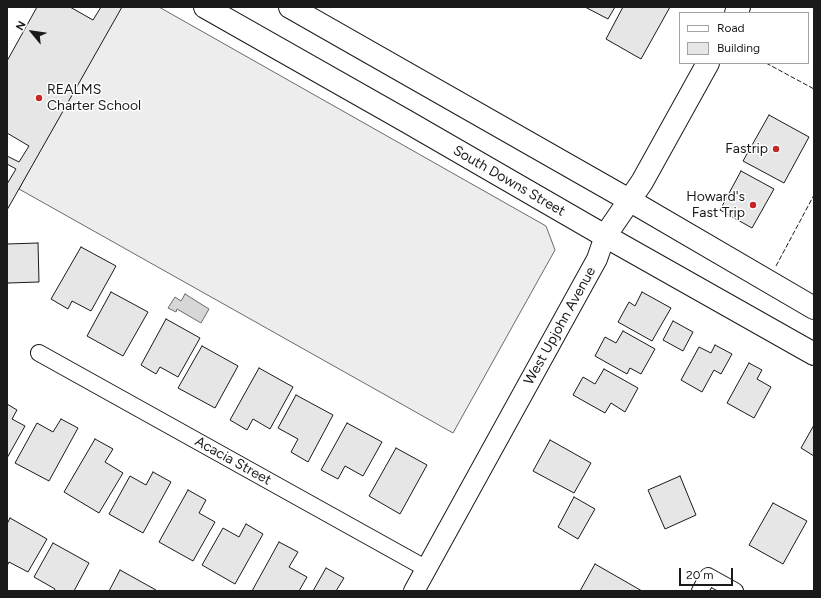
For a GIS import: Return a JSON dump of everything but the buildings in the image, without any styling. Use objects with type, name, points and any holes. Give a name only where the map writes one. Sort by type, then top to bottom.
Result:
[{"type":"main road","name":"South Downs Street","points":[[205,7],[814,354]]},
{"type":"main road","points":[[290,7],[629,200],[814,308]]},
{"type":"main road","name":"West Upjohn Avenue","points":[[605,236],[642,182],[707,64]]},
{"type":"street","name":"West Upjohn Avenue","points":[[414,591],[597,259],[605,236]]},
{"type":"street","name":"Acacia Street","points":[[39,353],[427,569]]},
{"type":"street","points":[[700,591],[708,576],[735,591]]},
{"type":"shaded area","points":[[116,7],[159,7],[546,226],[555,250],[453,433],[19,189]]},
{"type":"shaded area","points":[[185,294],[209,309],[201,323],[177,309],[176,312],[168,308],[175,297],[181,301]]},
{"type":"fence","points":[[768,64],[814,89]]},
{"type":"fence","points":[[776,266],[814,195]]},
{"type":"place","name":"REALMS Charter School","points":[[39,98]]},
{"type":"place","name":"Fastrip","points":[[776,149]]},
{"type":"place","name":"Howard's Fast Trip","points":[[753,205]]}]
